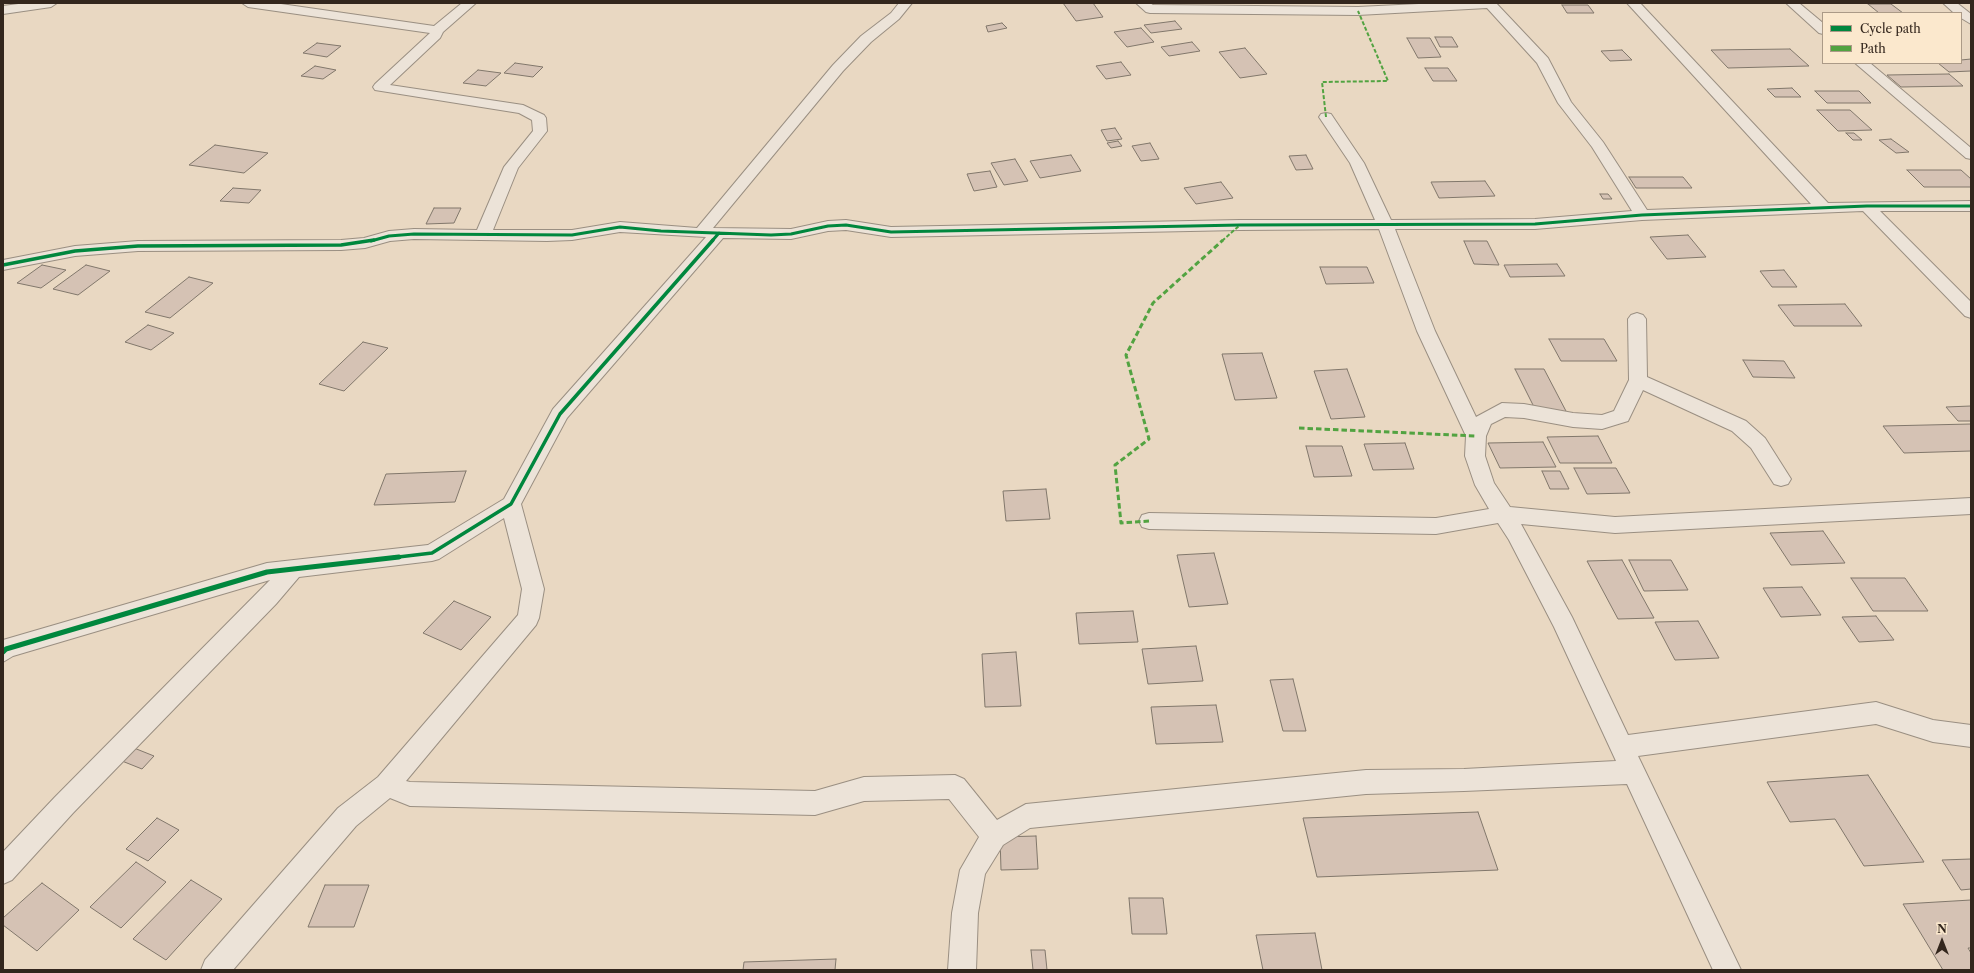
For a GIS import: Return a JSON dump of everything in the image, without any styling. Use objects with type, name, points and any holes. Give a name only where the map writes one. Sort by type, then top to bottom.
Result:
[{"type":"street","points":[[6,7],[51,3]]},
{"type":"street","points":[[248,3],[437,30]]},
{"type":"street","points":[[470,3],[437,30],[435,35],[380,87],[523,109],[540,118],[540,131],[511,167],[483,235]]},
{"type":"street","points":[[3,652],[6,649],[267,572],[432,553],[511,504],[560,414],[710,233],[838,68],[866,39],[895,16],[906,3]]},
{"type":"street","points":[[1142,3],[1150,9],[1358,11],[1489,3],[1543,61],[1566,103],[1598,145],[1642,216]]},
{"type":"street","points":[[1633,3],[1824,208]]},
{"type":"street","points":[[1792,3],[1822,29]]},
{"type":"street","points":[[1949,3],[1961,12]]},
{"type":"street","points":[[1962,13],[1971,20]]},
{"type":"street","points":[[1863,64],[1971,155]]},
{"type":"street","points":[[1326,117],[1357,163],[1382,217],[1383,224],[1426,331],[1476,436]]},
{"type":"street","points":[[1867,206],[1971,312]]},
{"type":"street","points":[[5,265],[75,251],[138,246],[341,245],[365,243],[389,236],[414,234],[565,235],[620,227],[661,231],[791,234],[828,226],[846,225],[876,231],[891,232],[1240,225],[1535,224],[1642,216],[1867,206],[1971,206]]},
{"type":"street","points":[[1637,319],[1638,380],[1621,416],[1602,422],[1574,420],[1524,410],[1502,410],[1484,420],[1476,436],[1475,456],[1485,485],[1517,535],[1564,624],[1727,970]]},
{"type":"street","points":[[1638,380],[1738,426],[1758,443],[1781,478]]},
{"type":"street","points":[[215,970],[346,817],[387,785],[528,618],[533,589],[511,504]]},
{"type":"street","points":[[1148,521],[1436,526],[1504,514],[1615,524],[1971,506]]},
{"type":"street","points":[[3,871],[64,806],[268,598],[294,568]]},
{"type":"street","points":[[1621,747],[1876,712],[1933,731],[1971,736]]},
{"type":"street","points":[[962,970],[965,913],[973,870],[994,836],[1026,816],[1366,782],[1464,780],[1633,772]]},
{"type":"street","points":[[387,785],[410,794],[815,803],[864,789],[955,787],[994,836]]},
{"type":"building","points":[[1063,3],[1093,3],[1103,17],[1076,21]]},
{"type":"building","points":[[1868,4],[1891,4],[1902,12],[1878,12]]},
{"type":"building","points":[[1562,5],[1588,5],[1594,13],[1567,13]]},
{"type":"building","points":[[1175,21],[1182,29],[1151,33],[1144,25]]},
{"type":"building","points":[[1002,23],[1007,28],[988,32],[986,26]]},
{"type":"building","points":[[1141,28],[1154,42],[1127,47],[1114,32]]},
{"type":"building","points":[[1435,37],[1452,37],[1458,47],[1440,47]]},
{"type":"building","points":[[1407,38],[1430,38],[1441,57],[1418,58]]},
{"type":"building","points":[[1192,42],[1200,51],[1169,56],[1161,47]]},
{"type":"building","points":[[317,43],[341,46],[327,57],[303,53]]},
{"type":"building","points":[[1245,48],[1267,74],[1240,78],[1219,52]]},
{"type":"building","points":[[1790,49],[1809,66],[1728,68],[1711,50]]},
{"type":"building","points":[[1622,50],[1632,60],[1610,61],[1601,51]]},
{"type":"building","points":[[1971,59],[1971,71],[1949,72],[1939,64],[1962,64],[1962,60]]},
{"type":"building","points":[[1121,62],[1131,75],[1106,79],[1096,66]]},
{"type":"building","points":[[515,63],[543,67],[533,77],[504,73]]},
{"type":"building","points":[[315,66],[336,70],[323,79],[301,76]]},
{"type":"building","points":[[1425,68],[1448,68],[1457,81],[1433,81]]},
{"type":"building","points":[[478,70],[501,73],[486,86],[463,83]]},
{"type":"building","points":[[1949,74],[1963,86],[1901,87],[1887,75]]},
{"type":"building","points":[[1792,88],[1801,97],[1775,97],[1767,89]]},
{"type":"building","points":[[1815,91],[1859,91],[1871,103],[1827,103]]},
{"type":"building","points":[[1817,110],[1850,110],[1872,130],[1838,131]]},
{"type":"building","points":[[1115,128],[1122,139],[1107,141],[1101,130]]},
{"type":"building","points":[[1846,133],[1854,133],[1862,140],[1853,140]]},
{"type":"building","points":[[1891,139],[1909,152],[1896,153],[1879,140]]},
{"type":"building","points":[[1118,141],[1122,146],[1111,148],[1107,143]]},
{"type":"building","points":[[1150,143],[1159,159],[1141,161],[1132,146]]},
{"type":"building","points":[[215,145],[268,153],[244,173],[189,165]]},
{"type":"building","points":[[1071,155],[1081,171],[1040,178],[1030,161]]},
{"type":"building","points":[[1306,155],[1313,169],[1296,170],[1289,156]]},
{"type":"building","points":[[1015,159],[1028,181],[1004,185],[991,163]]},
{"type":"building","points":[[1907,170],[1961,170],[1971,179],[1971,187],[1924,187]]},
{"type":"building","points":[[990,171],[997,187],[974,191],[967,174]]},
{"type":"building","points":[[1629,177],[1683,177],[1692,188],[1636,188]]},
{"type":"building","points":[[1485,181],[1495,196],[1439,198],[1431,182]]},
{"type":"building","points":[[1221,182],[1233,198],[1196,204],[1184,188]]},
{"type":"building","points":[[233,188],[261,190],[249,203],[220,201]]},
{"type":"building","points":[[1600,194],[1608,194],[1612,199],[1603,199]]},
{"type":"building","points":[[434,208],[461,208],[454,223],[426,224]]},
{"type":"building","points":[[1688,235],[1706,257],[1667,259],[1650,237]]},
{"type":"building","points":[[1464,241],[1487,241],[1499,265],[1474,264]]},
{"type":"building","points":[[1557,264],[1565,276],[1510,277],[1504,265]]},
{"type":"building","points":[[42,265],[66,270],[41,288],[17,283]]},
{"type":"building","points":[[86,265],[110,271],[78,295],[53,289]]},
{"type":"building","points":[[1320,267],[1367,267],[1374,283],[1326,284]]},
{"type":"building","points":[[1784,270],[1797,287],[1772,287],[1760,271]]},
{"type":"building","points":[[189,277],[213,283],[170,318],[145,312]]},
{"type":"building","points":[[1845,304],[1862,326],[1794,326],[1778,305]]},
{"type":"building","points":[[148,325],[174,333],[151,350],[125,342]]},
{"type":"building","points":[[1549,339],[1604,339],[1617,361],[1561,361]]},
{"type":"building","points":[[363,342],[388,348],[344,391],[319,384]]},
{"type":"building","points":[[1262,353],[1277,398],[1235,400],[1222,354]]},
{"type":"building","points":[[1743,360],[1784,361],[1795,378],[1753,377]]},
{"type":"building","points":[[1347,369],[1365,417],[1331,419],[1314,371]]},
{"type":"building","points":[[1515,369],[1544,369],[1567,413],[1537,413]]},
{"type":"building","points":[[1971,406],[1971,421],[1958,421],[1946,407]]},
{"type":"building","points":[[1971,424],[1971,451],[1904,453],[1883,426]]},
{"type":"building","points":[[1598,436],[1612,463],[1560,463],[1547,437]]},
{"type":"building","points":[[1543,442],[1556,467],[1500,468],[1488,443]]},
{"type":"building","points":[[1405,443],[1414,469],[1373,470],[1364,444]]},
{"type":"building","points":[[1306,446],[1342,446],[1352,476],[1314,477]]},
{"type":"building","points":[[1574,468],[1616,468],[1630,493],[1587,494]]},
{"type":"building","points":[[466,471],[455,502],[374,505],[386,474]]},
{"type":"building","points":[[1542,471],[1560,471],[1569,489],[1550,489]]},
{"type":"building","points":[[1046,489],[1050,519],[1006,521],[1003,491]]},
{"type":"building","points":[[1823,531],[1845,563],[1791,565],[1770,533]]},
{"type":"building","points":[[1214,553],[1228,604],[1189,607],[1177,555]]},
{"type":"building","points":[[1622,560],[1654,618],[1618,619],[1587,561]]},
{"type":"building","points":[[1629,560],[1671,560],[1688,590],[1644,591]]},
{"type":"building","points":[[1851,578],[1905,578],[1928,611],[1873,611]]},
{"type":"building","points":[[1802,587],[1821,615],[1781,617],[1763,588]]},
{"type":"building","points":[[454,601],[491,617],[461,650],[423,633]]},
{"type":"building","points":[[1133,611],[1138,642],[1079,644],[1076,613]]},
{"type":"building","points":[[1876,616],[1894,640],[1859,642],[1842,617]]},
{"type":"building","points":[[1698,621],[1719,658],[1675,660],[1655,622]]},
{"type":"building","points":[[1196,646],[1203,681],[1148,684],[1142,649]]},
{"type":"building","points":[[1016,652],[1021,706],[985,707],[982,654]]},
{"type":"building","points":[[1293,679],[1306,731],[1283,731],[1270,680]]},
{"type":"building","points":[[1216,705],[1223,742],[1156,744],[1151,707]]},
{"type":"building","points":[[129,746],[154,756],[142,769],[117,759]]},
{"type":"building","points":[[1868,775],[1924,862],[1864,866],[1835,819],[1790,822],[1767,782]]},
{"type":"building","points":[[1478,812],[1498,870],[1317,877],[1303,818]]},
{"type":"building","points":[[157,818],[179,830],[148,861],[126,849]]},
{"type":"building","points":[[1036,836],[1038,869],[1001,870],[1000,837]]},
{"type":"building","points":[[1971,859],[1971,889],[1961,890],[1942,860]]},
{"type":"building","points":[[136,862],[166,882],[121,928],[90,907]]},
{"type":"building","points":[[191,880],[222,899],[166,960],[133,939]]},
{"type":"building","points":[[42,883],[79,910],[37,951],[3,925],[3,918]]},
{"type":"building","points":[[325,885],[369,885],[354,927],[308,927]]},
{"type":"building","points":[[1129,898],[1163,898],[1167,934],[1132,934]]},
{"type":"building","points":[[1971,900],[1971,948],[1968,948],[1971,953],[1971,970],[1943,970],[1903,904]]},
{"type":"building","points":[[1315,933],[1322,970],[1263,970],[1256,935]]},
{"type":"building","points":[[1031,950],[1045,950],[1047,970],[1033,970]]},
{"type":"building","points":[[836,959],[835,970],[743,970],[744,962]]},
{"type":"marked path","points":[[1326,117],[1322,82],[1388,81],[1358,11]]},
{"type":"marked path","points":[[1149,521],[1121,523],[1115,465],[1149,439],[1126,355],[1153,303],[1240,225]]},
{"type":"marked path","points":[[1299,428],[1476,436]]},
{"type":"cycle path","points":[[3,265],[75,251],[138,246],[341,245],[365,243],[389,236],[414,234],[547,236],[572,235],[620,227],[661,231],[771,235],[791,234],[828,226],[846,225],[876,231],[891,232],[1240,225],[1535,224],[1642,215],[1867,206],[1971,206]]},
{"type":"cycle path","points":[[3,652],[6,649],[267,572],[432,553],[511,504],[560,414],[719,233]]}]
